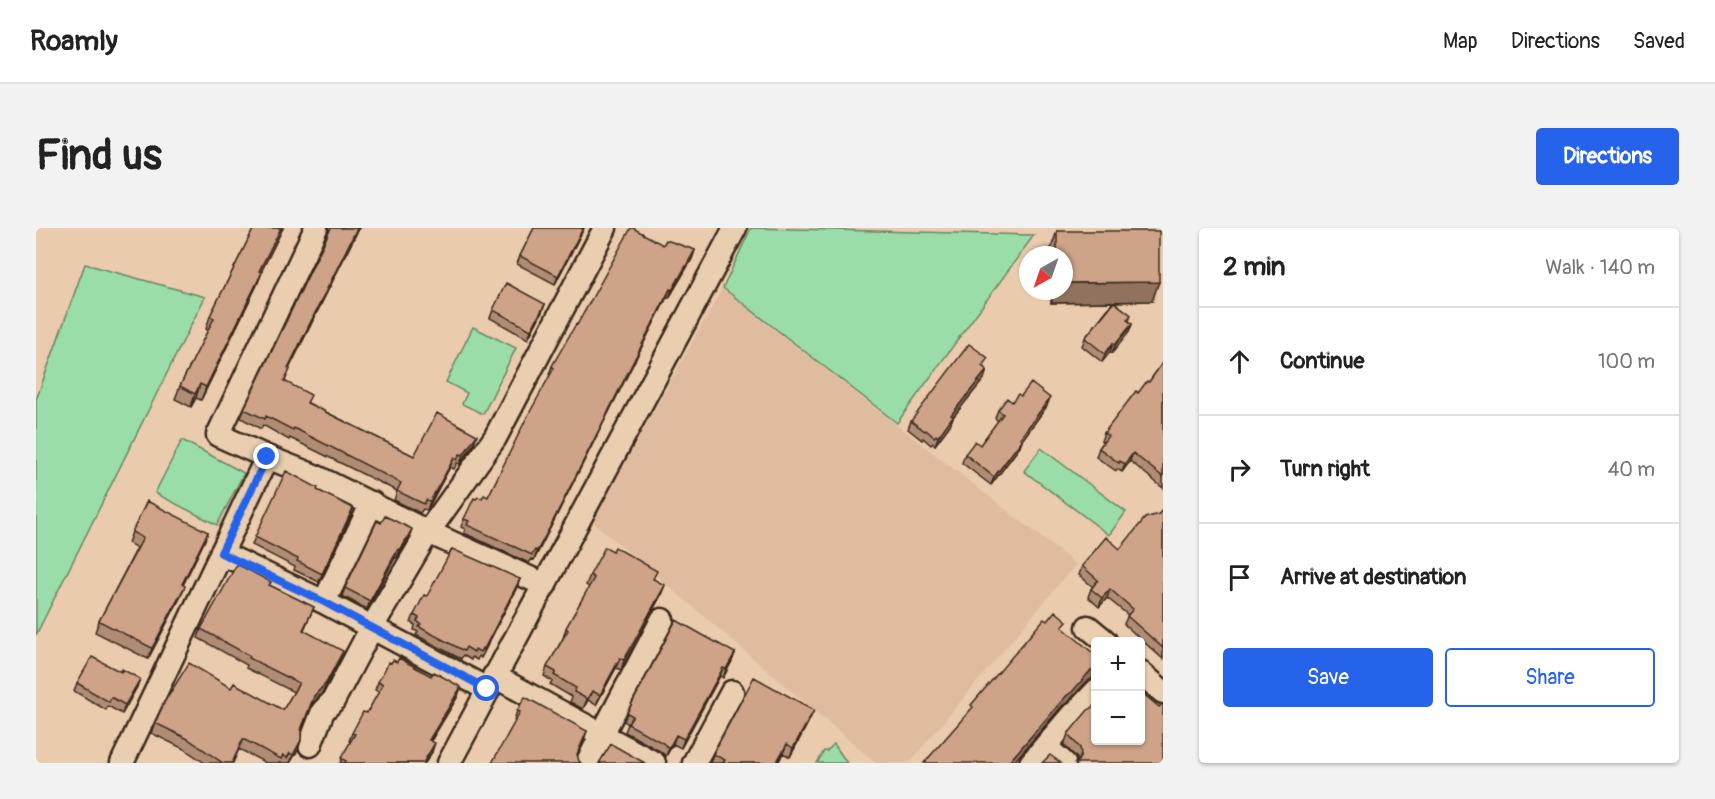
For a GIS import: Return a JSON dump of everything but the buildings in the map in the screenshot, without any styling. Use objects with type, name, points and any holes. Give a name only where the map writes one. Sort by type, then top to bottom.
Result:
[{"type":"street","points":[[316,228],[218,435],[317,477],[428,532],[544,585]]},
{"type":"street","points":[[310,745],[323,711],[333,701],[372,627],[428,532],[495,438],[605,228]]},
{"type":"street","points":[[449,763],[735,228]]},
{"type":"street","points":[[122,763],[267,457]]},
{"type":"street","points":[[324,602],[372,503]]},
{"type":"street","points":[[221,553],[372,627],[601,734],[654,763]]},
{"type":"street","points":[[587,763],[662,620]]},
{"type":"street","points":[[1145,676],[1163,692]]},
{"type":"street","points":[[1064,763],[1039,755],[1094,691]]},
{"type":"street","points":[[694,763],[732,692]]},
{"type":"shaded area","points":[[722,289],[1076,564],[909,763],[876,763],[592,521]]},
{"type":"green space","points":[[751,228],[1034,235],[1026,246],[1019,246],[1019,256],[897,423],[723,288]]},
{"type":"green space","points":[[85,264],[205,297],[36,635],[36,400]]},
{"type":"green space","points":[[473,327],[516,348],[483,414],[462,404],[467,393],[446,382]]},
{"type":"green space","points":[[182,440],[244,473],[217,525],[155,493]]},
{"type":"green space","points":[[1041,448],[1126,512],[1109,535],[1024,471]]},
{"type":"green space","points":[[834,744],[847,763],[817,763],[824,751]]},
{"type":"route","points":[[267,457],[221,553],[324,602],[487,689]]}]
